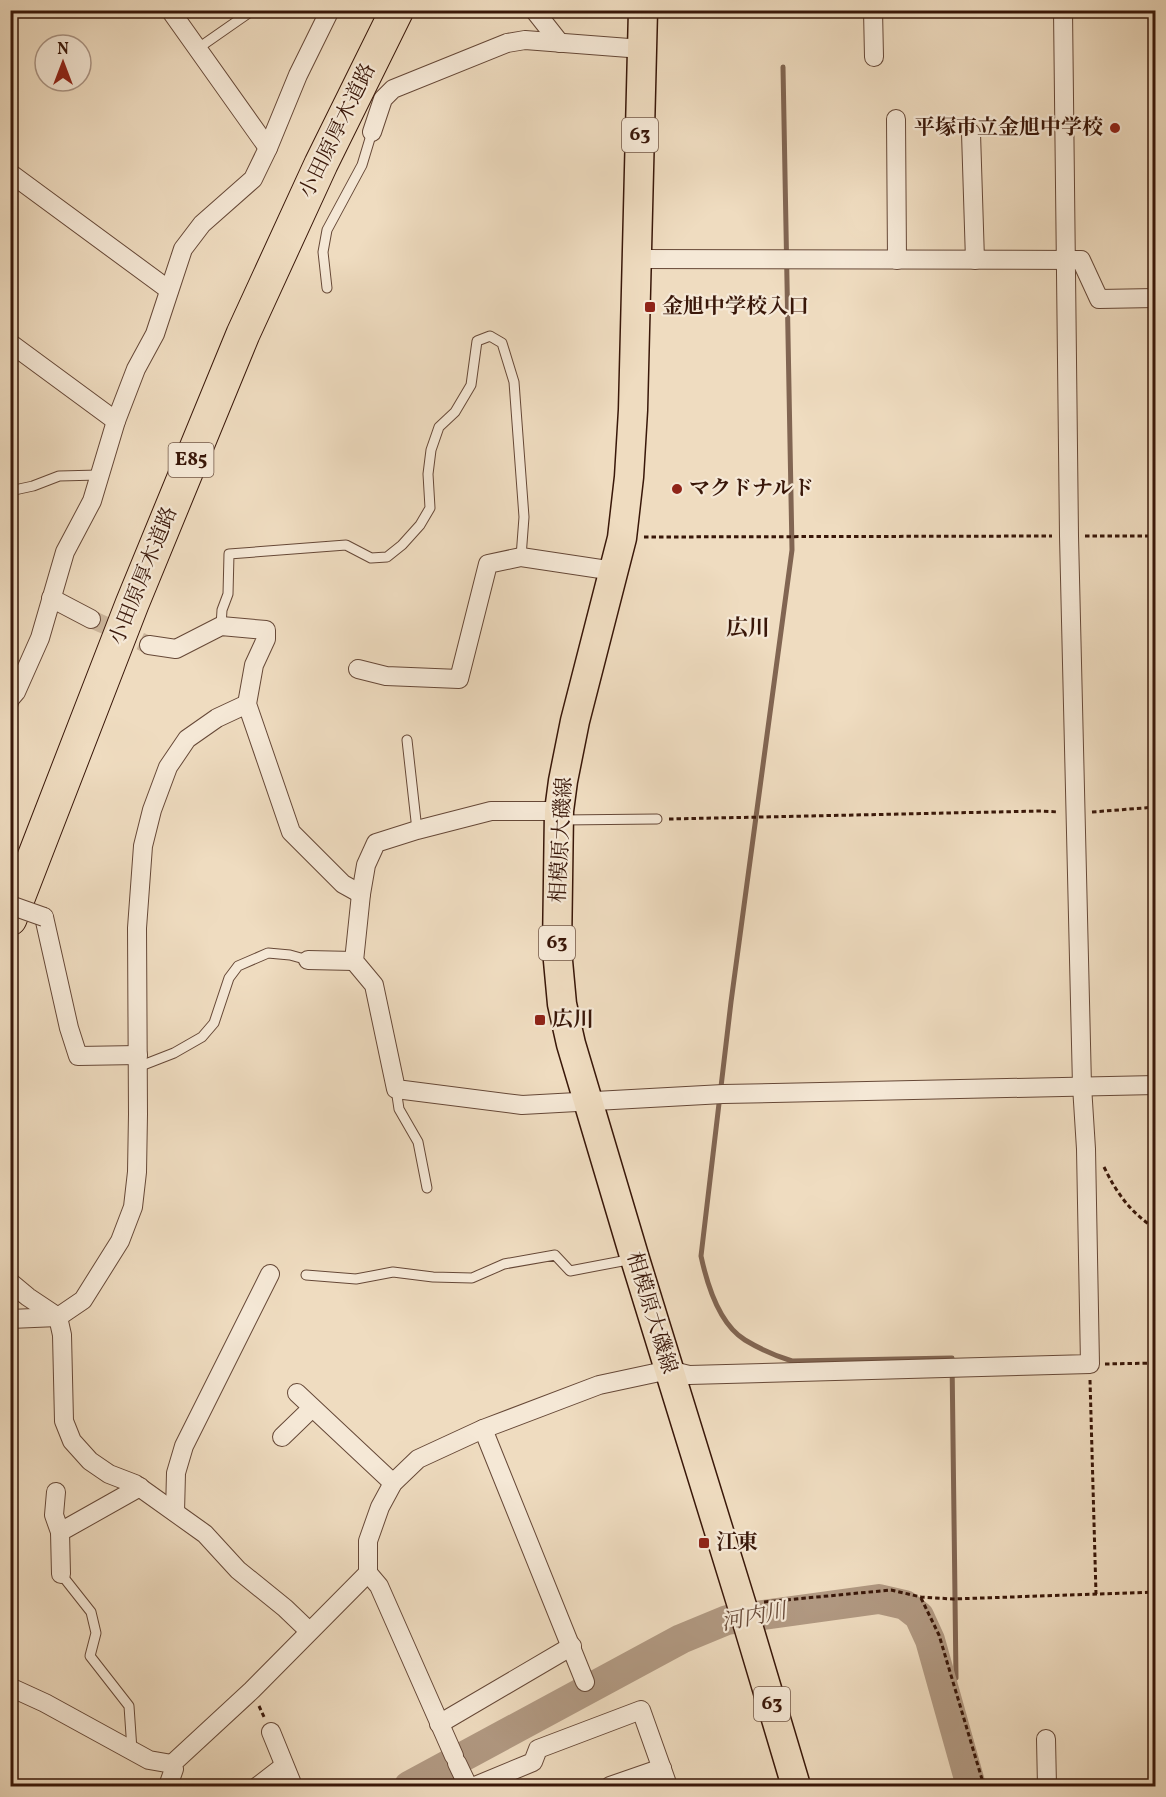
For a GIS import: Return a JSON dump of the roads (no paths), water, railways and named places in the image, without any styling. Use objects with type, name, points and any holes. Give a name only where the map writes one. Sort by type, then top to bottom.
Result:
[{"type":"highway","name":"小田原厚木道路","points":[[10,858],[113,592],[225,324],[302,157],[375,10]]},
{"type":"highway","name":"小田原厚木道路","points":[[10,919],[132,604],[243,334],[321,164],[397,10]]},
{"type":"main road","name":"相模原大磯線","points":[[643,10],[629,477],[614,571],[575,722],[563,781],[557,950],[562,1004],[587,1100],[796,1786]]},
{"type":"street","points":[[170,10],[268,148]]},
{"type":"street","points":[[13,695],[40,638],[65,552],[92,501],[116,421],[136,369],[155,334],[183,249],[202,224],[253,179],[298,75],[330,10]]},
{"type":"street","points":[[534,10],[560,43]]},
{"type":"street","points":[[873,10],[874,57]]},
{"type":"street","points":[[468,1786],[379,1586],[369,1573],[369,1541],[381,1507],[393,1483],[418,1459],[483,1429],[600,1385],[669,1370],[689,1375],[1090,1364],[1069,536],[1063,10]]},
{"type":"street","points":[[372,132],[382,99],[393,89],[507,43],[525,40],[642,49]]},
{"type":"street","points":[[896,120],[897,260]]},
{"type":"street","points":[[971,133],[975,260]]},
{"type":"street","points":[[10,173],[169,290]]},
{"type":"street","points":[[637,259],[1081,260],[1099,299],[1155,298]]},
{"type":"street","points":[[10,343],[116,421]]},
{"type":"street","points":[[358,669],[386,676],[459,679],[488,564],[521,557],[614,571]]},
{"type":"street","points":[[51,598],[91,619]]},
{"type":"street","points":[[149,645],[176,649],[221,626],[266,630],[266,639],[254,665],[247,704],[291,832],[343,884],[361,894]]},
{"type":"street","points":[[10,1319],[58,1317],[83,1300],[120,1240],[134,1207],[137,1172],[138,916],[143,846],[152,810],[168,767],[187,739],[217,718],[247,704]]},
{"type":"street","points":[[560,815],[491,811],[376,843],[366,865],[354,961],[374,985],[396,1089],[522,1105],[723,1094],[1155,1085]]},
{"type":"street","points":[[10,905],[44,917],[69,1028],[78,1056],[138,1061]]},
{"type":"street","points":[[308,960],[354,961]]},
{"type":"street","points":[[175,1512],[176,1473],[184,1446],[270,1274]]},
{"type":"street","points":[[10,1282],[58,1317],[63,1335],[64,1421],[72,1441],[90,1461],[109,1474],[140,1487],[205,1534],[238,1569],[309,1631]]},
{"type":"street","points":[[297,1394],[393,1483]]},
{"type":"street","points":[[282,1437],[312,1408]]},
{"type":"street","points":[[483,1429],[585,1682]]},
{"type":"street","points":[[60,1532],[140,1487]]},
{"type":"street","points":[[56,1492],[54,1515],[60,1532],[61,1574]]},
{"type":"street","points":[[172,1764],[252,1690],[369,1573]]},
{"type":"street","points":[[440,1724],[572,1646]]},
{"type":"street","points":[[10,1687],[45,1703],[149,1761],[172,1764]]},
{"type":"street","points":[[475,1786],[533,1762],[538,1749],[641,1710],[668,1786]]},
{"type":"street","points":[[271,1732],[293,1786]]},
{"type":"street","points":[[1046,1739],[1047,1786]]},
{"type":"street","points":[[168,1786],[174,1769],[172,1764]]},
{"type":"street","points":[[258,1786],[284,1766]]},
{"type":"street","points":[[610,1786],[662,1768]]},
{"type":"lane","points":[[197,49],[253,10]]},
{"type":"lane","points":[[327,288],[323,252],[327,230],[362,165],[372,132]]},
{"type":"lane","points":[[221,626],[222,610],[228,594],[229,554],[346,545],[371,558],[387,557],[402,545],[420,525],[430,508],[428,474],[431,450],[439,427],[455,412],[471,385],[477,341],[490,336],[502,343],[514,382],[525,517],[521,557]]},
{"type":"lane","points":[[10,491],[33,486],[59,476],[99,475]]},
{"type":"lane","points":[[10,716],[13,695]]},
{"type":"lane","points":[[407,740],[417,830]]},
{"type":"lane","points":[[560,815],[657,819]]},
{"type":"lane","points":[[138,1061],[174,1053],[202,1037],[214,1023],[229,978],[238,966],[268,953],[290,955],[308,960]]},
{"type":"lane","points":[[396,1089],[399,1108],[418,1142],[427,1188]]},
{"type":"lane","points":[[306,1275],[356,1279],[393,1272],[433,1278],[472,1278],[504,1264],[555,1256],[570,1271],[635,1259]]},
{"type":"lane","points":[[61,1574],[90,1612],[96,1633],[90,1656],[129,1706],[132,1750]]},
{"type":"waterway","points":[[783,67],[792,550],[731,1002],[701,1256],[715,1302],[728,1324],[745,1340],[774,1355],[792,1361],[952,1358],[956,1678],[944,1689]]},
{"type":"waterway","name":"河内川","points":[[409,1786],[681,1639],[727,1620],[879,1599],[905,1605],[919,1616],[930,1640],[971,1786]]},
{"type":"tunnel","points":[[91,619],[149,645]]},
{"type":"place","name":"平塚市立金旭中学校","points":[[1115,128]]},
{"type":"place","name":"金旭中学校入口","points":[[650,307]]},
{"type":"place","name":"マクドナルド","points":[[677,489]]},
{"type":"place","name":"広川","points":[[540,1020]]},
{"type":"place","name":"江東","points":[[704,1543]]},
{"type":"district","name":"広川","points":[[748,629]]}]
